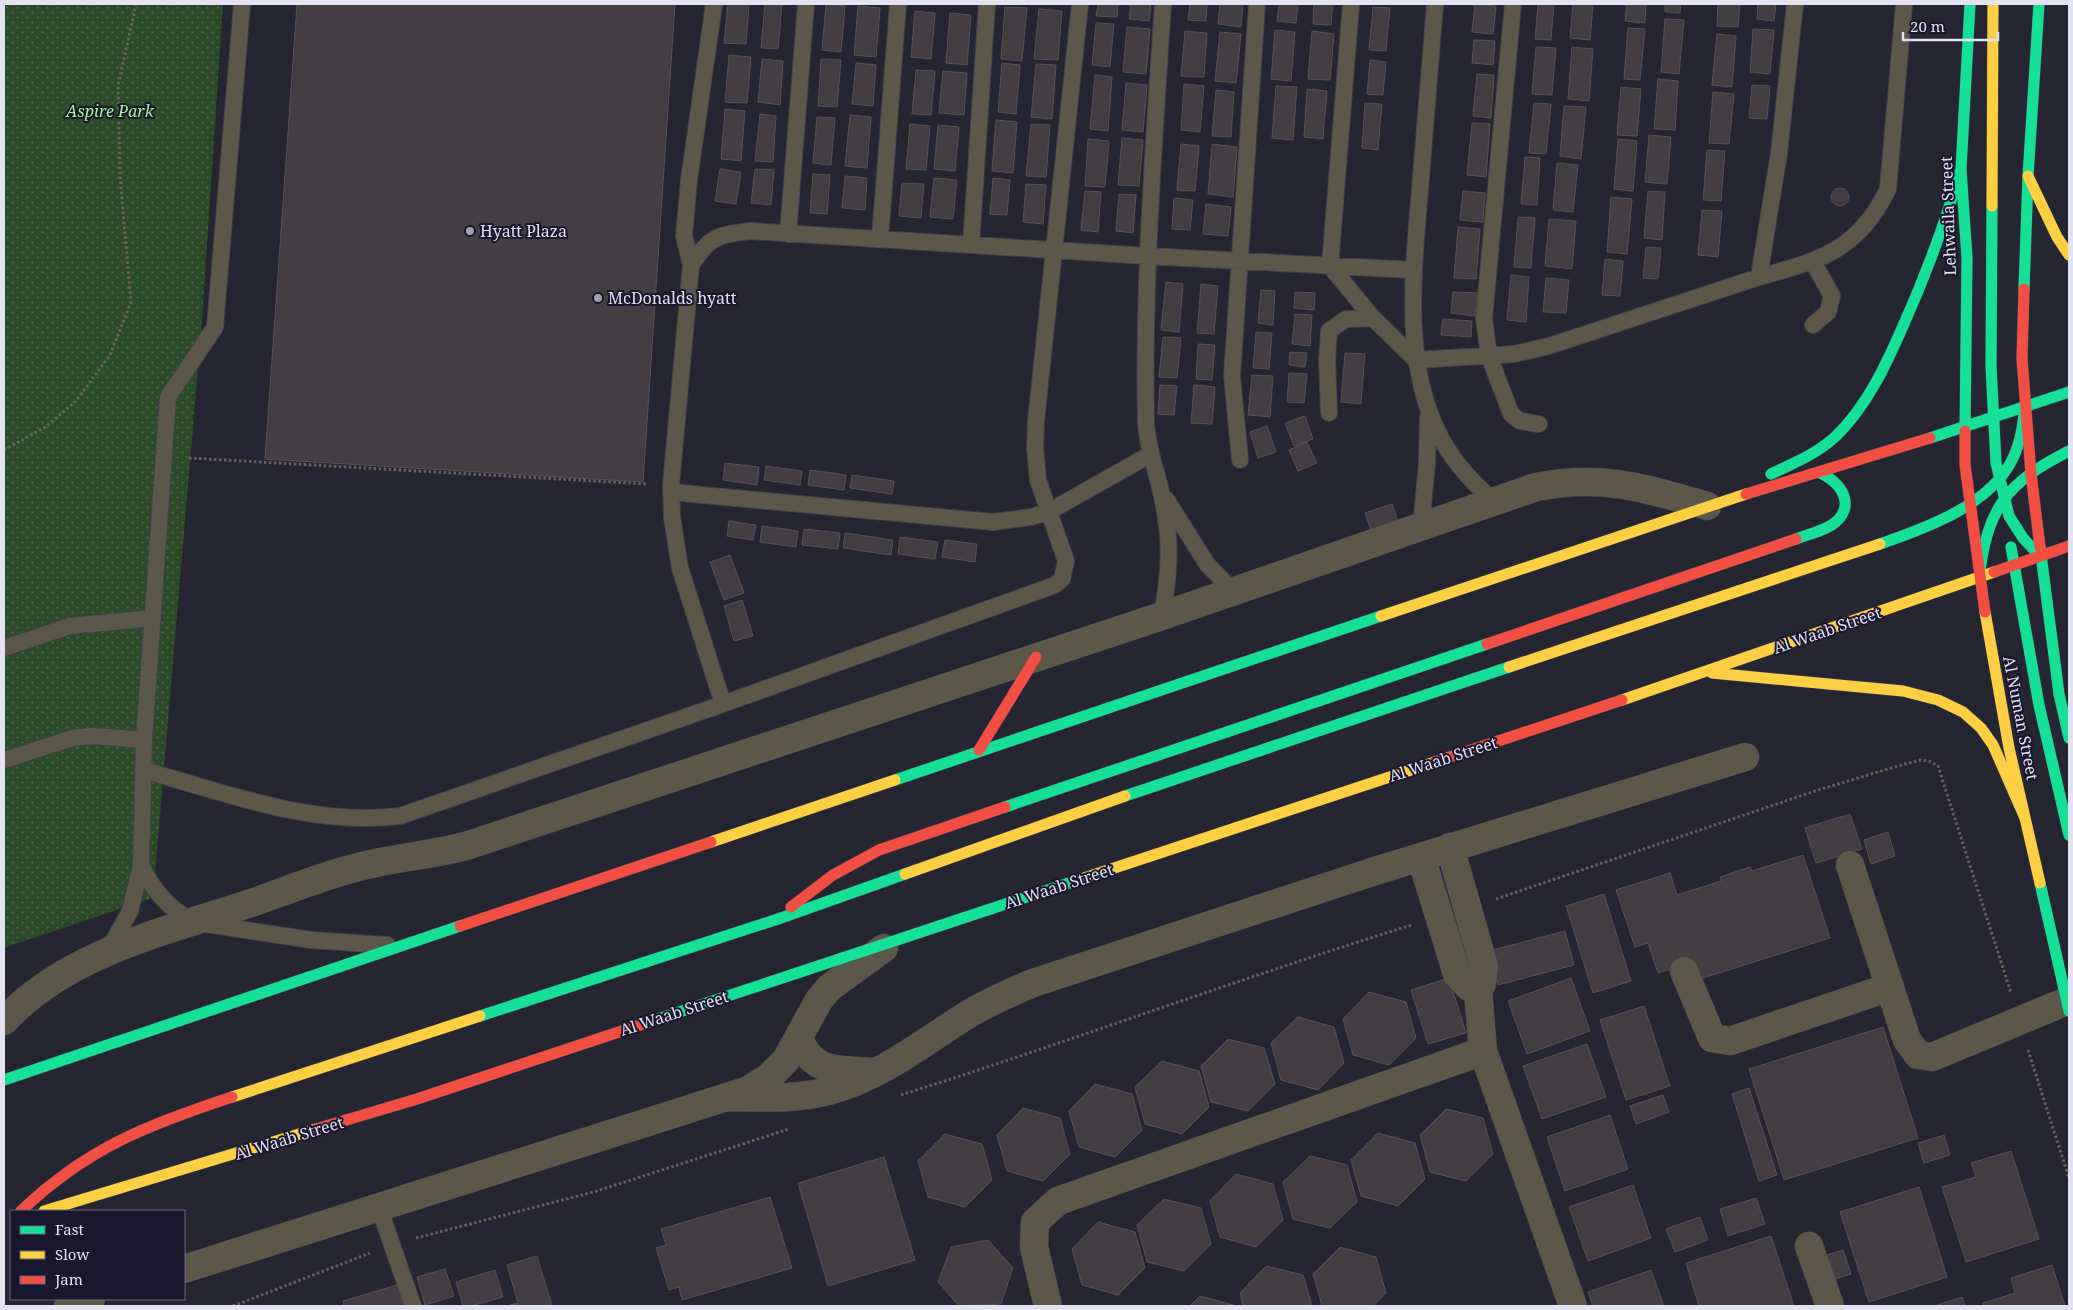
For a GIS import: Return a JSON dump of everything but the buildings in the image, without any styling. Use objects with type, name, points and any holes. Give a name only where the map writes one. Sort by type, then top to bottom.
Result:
[{"type":"main road","name":"Lehwaila Street","points":[[1964,428],[1967,258],[1961,169],[1970,4]]},
{"type":"main road","points":[[1993,4],[1991,366],[1998,481],[2015,565],[2039,705],[2069,834]]},
{"type":"main road","points":[[2039,4],[2028,176],[2022,358],[2031,474],[2040,556],[2058,685],[2069,738]]},
{"type":"main road","points":[[1707,506],[1821,450],[1856,415],[1883,370],[1920,289],[1936,250],[1961,169]]},
{"type":"main road","points":[[2028,176],[2057,237],[2069,255]]},
{"type":"main road","points":[[4,1080],[978,750],[1707,506],[1964,428],[2069,392]]},
{"type":"main road","points":[[22,1210],[44,1188],[82,1159],[123,1136],[167,1118],[778,919],[1216,764],[1875,547],[1930,524],[1969,504],[1998,481],[2012,461],[2018,448],[2025,406]]},
{"type":"main road","points":[[1964,428],[1980,444],[1998,481]]},
{"type":"main road","name":"Al Numan Street","points":[[1964,428],[1969,504],[1979,579],[2007,738],[2068,1006]]},
{"type":"main road","points":[[1979,579],[1984,534],[2002,500],[2018,482],[2069,451]]},
{"type":"main road","points":[[778,919],[810,891],[843,868],[879,850],[1827,528],[1837,521],[1844,510],[1846,498],[1842,486],[1837,481],[1820,473]]},
{"type":"main road","points":[[2002,500],[2018,532],[2040,556]]},
{"type":"main road","name":"Al Waab Street","points":[[47,1210],[417,1099],[1703,672],[1979,579],[2069,546]]},
{"type":"main road","points":[[978,750],[1036,657]]},
{"type":"main road","points":[[1703,672],[1903,691],[1938,700],[1963,712],[1981,728],[1993,745],[2025,818]]},
{"type":"street","points":[[4,1021],[20,1004],[42,986],[108,951],[358,867],[432,855],[469,845],[1162,616],[1494,501],[1545,486],[1590,480],[1643,488],[1707,506]]},
{"type":"street","points":[[726,1097],[804,1096],[836,1089],[874,1072],[922,1046],[986,1004],[1033,983],[1421,856],[1745,757]]},
{"type":"street","points":[[1450,847],[1469,908],[1484,966],[1482,983],[1478,990],[1483,1051],[1573,1306]]},
{"type":"street","points":[[1421,856],[1457,974],[1469,987],[1478,990]]},
{"type":"street","points":[[1850,865],[1907,1040],[1918,1055],[1932,1057],[2019,1022],[2068,1006]]},
{"type":"street","points":[[185,1270],[749,1090],[770,1077],[786,1060],[819,1000],[829,988],[900,938]]},
{"type":"street","points":[[1684,972],[1712,1038],[1730,1042],[1890,987]]},
{"type":"street","points":[[799,1039],[804,1051],[812,1061],[824,1067],[874,1072]]},
{"type":"street","points":[[1048,1306],[1034,1248],[1035,1222],[1058,1201],[1483,1051]]},
{"type":"street","points":[[1809,1246],[1830,1306]]},
{"type":"street","points":[[68,1306],[89,1300]]},
{"type":"lane","points":[[108,951],[130,910],[141,866],[144,740],[168,397],[214,327],[242,4]]},
{"type":"lane","points":[[714,4],[689,180],[684,236],[691,265],[671,489],[675,543],[680,568],[723,704]]},
{"type":"lane","points":[[788,234],[806,4]]},
{"type":"lane","points":[[880,239],[898,4]]},
{"type":"lane","points":[[971,245],[987,4]]},
{"type":"lane","points":[[143,770],[301,814],[350,820],[375,820],[400,816],[723,704],[1055,585],[1062,579],[1066,561],[1038,480],[1035,448],[1042,355],[1080,4]]},
{"type":"lane","points":[[1162,616],[1170,555],[1170,536],[1146,426],[1147,256],[1163,4]]},
{"type":"lane","points":[[1240,460],[1232,376],[1257,4]]},
{"type":"lane","points":[[1351,4],[1330,266],[1374,318],[1416,360],[1514,354],[1550,346],[1759,277],[1813,262],[1854,238],[1864,228],[1888,189],[1904,4]]},
{"type":"lane","points":[[1435,4],[1414,270],[1416,360],[1427,404],[1435,426],[1459,466],[1474,484],[1494,501]]},
{"type":"lane","points":[[1513,4],[1484,318],[1488,356],[1512,414],[1520,420],[1539,424]]},
{"type":"lane","points":[[1759,277],[1779,153],[1795,4]]},
{"type":"lane","points":[[691,265],[704,246],[722,235],[750,231],[1147,256],[1414,270]]},
{"type":"lane","points":[[1813,262],[1832,296],[1828,312],[1813,325]]},
{"type":"lane","points":[[1329,413],[1327,360],[1329,331],[1346,319],[1374,318]]},
{"type":"lane","points":[[1421,527],[1427,463],[1427,404]]},
{"type":"lane","points":[[671,489],[993,522],[1031,517],[1050,511],[1151,454]]},
{"type":"lane","points":[[1161,491],[1207,564],[1233,591]]},
{"type":"lane","points":[[4,648],[70,626],[153,618]]},
{"type":"lane","points":[[4,760],[73,738],[93,736],[144,740]]},
{"type":"lane","points":[[141,866],[162,900],[177,913],[193,922],[311,940],[404,946]]},
{"type":"lane","points":[[379,1208],[413,1306]]},
{"type":"path","points":[[4,450],[46,426],[76,401],[110,355],[131,302],[120,176],[118,86],[136,4]]},
{"type":"path","points":[[163,457],[671,489]]},
{"type":"path","points":[[1469,908],[1818,790],[1920,760],[1929,761],[1938,766],[2069,1178]]},
{"type":"path","points":[[895,1097],[1440,917]]},
{"type":"path","points":[[233,1306],[392,1244],[598,1191],[796,1127]]},
{"type":"green space","name":"Aspire Park","points":[[4,4],[223,4],[202,320],[153,898],[4,948]]},
{"type":"traffic: fast","points":[[1965,431],[1967,258],[1961,169],[1970,4]]},
{"type":"traffic: fast","points":[[2024,289],[2028,176],[2039,4]]},
{"type":"traffic: fast","points":[[1771,474],[1805,458],[1836,436],[1857,412],[1875,384],[1920,288],[1942,229],[1961,169]]},
{"type":"traffic: fast","points":[[1992,206],[1991,366],[1996,463],[2009,516],[2023,538],[2040,556]]},
{"type":"traffic: fast","points":[[1930,438],[2069,392]]},
{"type":"traffic: fast","points":[[1880,544],[1955,513],[1989,489],[2003,475],[2016,452],[2025,406]]},
{"type":"traffic: fast","points":[[1979,579],[1988,534],[1994,516],[2003,500],[2029,475],[2069,451]]},
{"type":"traffic: fast","points":[[1796,539],[1822,530],[1836,522],[1842,515],[1845,507],[1845,499],[1837,485],[1820,473]]},
{"type":"traffic: fast","points":[[2011,547],[2039,705],[2069,835]]},
{"type":"traffic: fast","points":[[2040,547],[2059,694],[2069,738]]},
{"type":"traffic: fast","points":[[895,780],[1381,616]]},
{"type":"traffic: fast","points":[[1005,807],[1487,644]]},
{"type":"traffic: fast","points":[[1125,796],[1509,667]]},
{"type":"traffic: fast","points":[[480,1016],[778,919],[905,874]]},
{"type":"traffic: fast","points":[[646,1023],[1075,881]]},
{"type":"traffic: fast","points":[[2040,883],[2069,1011]]},
{"type":"traffic: fast","points":[[4,1080],[460,926]]},
{"type":"traffic: slow","points":[[1992,206],[1993,4]]},
{"type":"traffic: slow","points":[[2028,176],[2057,237],[2069,255]]},
{"type":"traffic: slow","points":[[1381,616],[1746,494]]},
{"type":"traffic: slow","points":[[1509,667],[1880,544]]},
{"type":"traffic: slow","points":[[1622,700],[1994,572]]},
{"type":"traffic: slow","points":[[1985,612],[2009,748],[2040,883]]},
{"type":"traffic: slow","points":[[1712,673],[1903,691],[1938,700],[1963,712],[1981,728],[1993,745],[2025,818]]},
{"type":"traffic: slow","points":[[1075,881],[1435,762]]},
{"type":"traffic: slow","points":[[711,842],[895,780]]},
{"type":"traffic: slow","points":[[905,874],[1125,796]]},
{"type":"traffic: slow","points":[[232,1097],[480,1016]]},
{"type":"traffic: slow","points":[[47,1210],[316,1129]]},
{"type":"traffic: jam","points":[[2024,289],[2022,359],[2031,474],[2040,547]]},
{"type":"traffic: jam","points":[[1965,431],[1965,465],[1985,612]]},
{"type":"traffic: jam","points":[[1746,494],[1930,438]]},
{"type":"traffic: jam","points":[[1487,644],[1796,539]]},
{"type":"traffic: jam","points":[[1994,572],[2069,546]]},
{"type":"traffic: jam","points":[[979,750],[1036,657]]},
{"type":"traffic: jam","points":[[1435,762],[1622,700]]},
{"type":"traffic: jam","points":[[791,907],[833,875],[879,850],[1005,807]]},
{"type":"traffic: jam","points":[[460,926],[711,842]]},
{"type":"traffic: jam","points":[[316,1129],[417,1099],[646,1023]]},
{"type":"traffic: jam","points":[[22,1210],[70,1171],[119,1141],[172,1118],[232,1097]]},
{"type":"place","name":"Hyatt Plaza","points":[[470,231]]},
{"type":"place","name":"McDonalds hyatt","points":[[598,298]]}]
